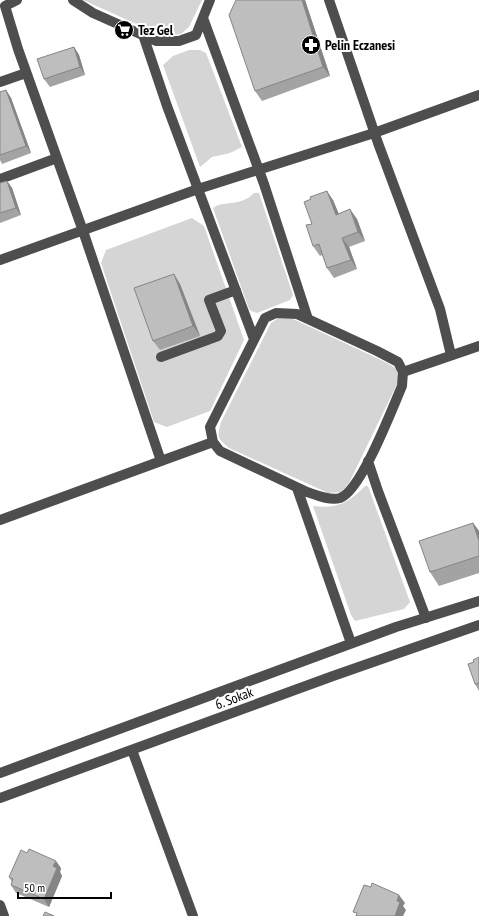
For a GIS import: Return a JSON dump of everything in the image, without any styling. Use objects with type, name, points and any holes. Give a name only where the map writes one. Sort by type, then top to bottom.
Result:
[{"type":"street","points":[[17,0],[2,7],[83,231],[161,461]]},
{"type":"street","points":[[73,0],[93,13],[156,41],[179,41],[196,35],[210,0]]},
{"type":"street","points":[[329,0],[374,133],[440,309],[451,355]]},
{"type":"street","points":[[203,18],[259,170],[308,319]]},
{"type":"street","points":[[143,35],[167,106],[254,339]]},
{"type":"street","points":[[0,82],[26,73]]},
{"type":"street","points":[[0,260],[198,190],[374,133],[479,95]]},
{"type":"street","points":[[0,179],[57,158]]},
{"type":"street","points":[[161,357],[218,336],[221,331],[209,300],[236,290]]},
{"type":"street","points":[[276,313],[298,314],[308,319],[377,350],[398,362],[403,372],[402,386],[368,461],[347,494],[340,498],[321,496],[297,488],[220,451],[213,442],[210,427],[265,318],[276,313]]},
{"type":"street","points":[[403,372],[479,346]]},
{"type":"street","points":[[0,520],[213,442]]},
{"type":"street","points":[[368,461],[426,618]]},
{"type":"street","points":[[297,488],[351,643]]},
{"type":"street","name":"6. Sokak","points":[[0,773],[351,643],[479,601]]},
{"type":"street","name":"6. Sokak","points":[[0,798],[479,625]]},
{"type":"street","points":[[132,750],[193,916]]},
{"type":"street","points":[[0,905],[4,916]]},
{"type":"shaded area","points":[[83,0],[202,0],[189,27],[181,34],[163,36]]},
{"type":"shaded area","points":[[189,50],[200,50],[206,53],[242,147],[230,153],[212,157],[200,167],[163,65],[173,56]]},
{"type":"shaded area","points":[[254,193],[259,193],[293,295],[290,300],[257,313],[249,309],[213,208],[221,204],[242,201]]},
{"type":"shaded area","points":[[192,218],[204,226],[244,340],[210,411],[167,427],[154,422],[101,263],[106,250]]},
{"type":"shaded area","points":[[280,317],[291,318],[383,361],[397,370],[398,382],[349,483],[341,492],[328,493],[229,448],[219,437],[221,422],[271,323]]},
{"type":"shaded area","points":[[365,486],[368,486],[410,602],[404,609],[355,621],[351,615],[313,506],[329,507],[342,504],[348,501]]},
{"type":"building","points":[[236,0],[302,0],[323,67],[255,91],[229,15]]},
{"type":"building","points":[[74,47],[80,67],[44,79],[37,59]]},
{"type":"building","points":[[6,90],[26,146],[0,155],[0,92]]},
{"type":"building","points":[[7,181],[16,208],[0,213],[0,183]]},
{"type":"building","points":[[327,191],[336,215],[350,209],[358,232],[342,238],[351,260],[327,268],[319,244],[313,246],[306,225],[312,224],[304,202],[311,199],[310,197]]},
{"type":"building","points":[[174,274],[193,326],[153,341],[134,288]]},
{"type":"building","points":[[473,523],[479,541],[479,556],[430,572],[419,541]]},
{"type":"building","points":[[479,657],[479,683],[475,684],[468,664],[474,662],[473,660]]},
{"type":"building","points":[[29,849],[56,861],[53,866],[57,868],[44,899],[11,885],[13,879],[9,877],[21,850],[27,853]]},
{"type":"building","points":[[372,883],[399,895],[397,901],[400,902],[395,916],[356,916],[357,913],[353,912],[364,885],[371,887]]},
{"type":"building","points":[[45,912],[54,916],[43,916]]},
{"type":"place","name":"Tez Gel","points":[[124,30]]},
{"type":"place","name":"Pelin Eczanesi","points":[[311,45]]}]
